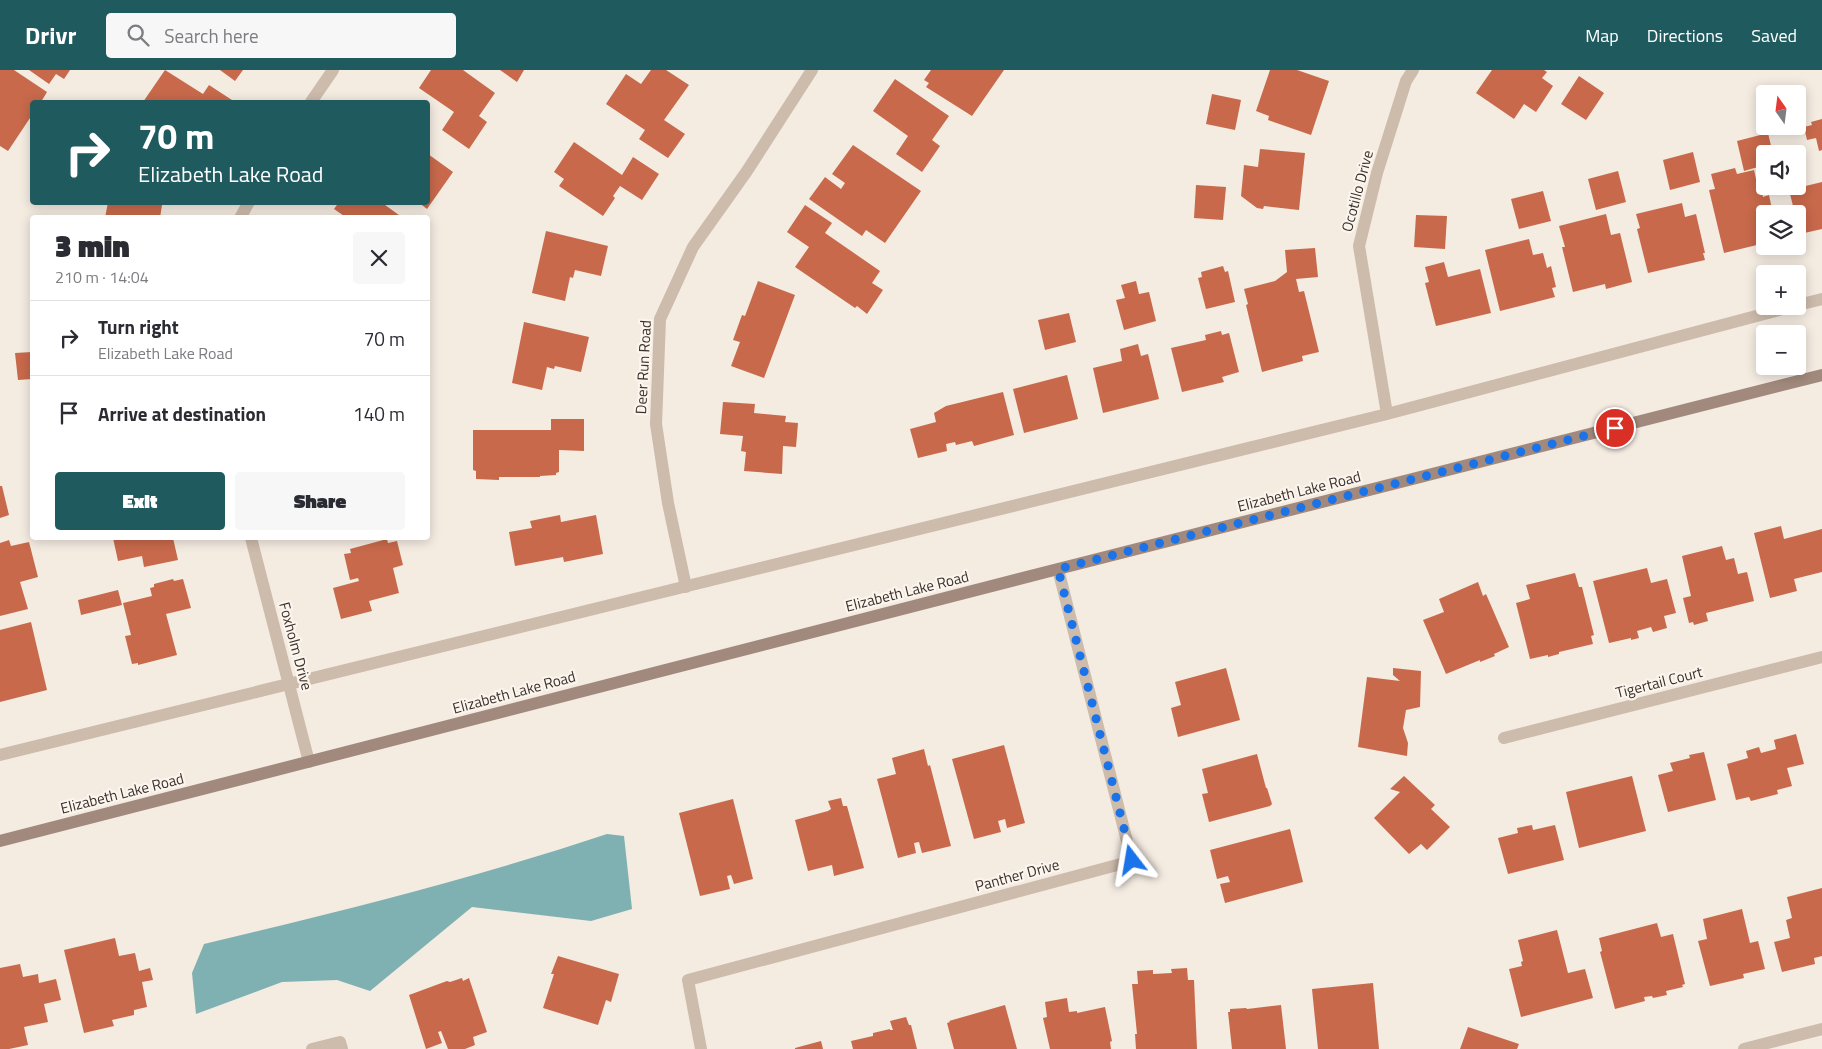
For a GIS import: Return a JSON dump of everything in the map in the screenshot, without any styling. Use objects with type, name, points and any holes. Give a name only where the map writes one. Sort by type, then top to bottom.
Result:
[{"type":"main road","name":"Elizabeth Lake Road","points":[[0,842],[1058,569],[1822,375]]},
{"type":"street","points":[[312,100],[333,70]]},
{"type":"street","name":"Deer Run Road","points":[[686,587],[668,503],[656,424],[660,319],[693,247],[747,171],[812,70]]},
{"type":"street","name":"Ocotillo Drive","points":[[1387,414],[1359,246],[1377,173],[1406,81],[1413,70]]},
{"type":"street","points":[[1806,303],[1822,299]]},
{"type":"street","points":[[0,755],[1387,414],[1762,315]]},
{"type":"street","name":"Foxholm Drive","points":[[252,540],[309,762]]},
{"type":"street","name":"Panther Drive","points":[[701,1049],[688,980],[1132,860],[1058,569]]},
{"type":"street","name":"Tigertail Court","points":[[1504,738],[1822,657]]},
{"type":"street","points":[[1744,1049],[1822,1029]]},
{"type":"street","points":[[312,1049],[341,1046]]},
{"type":"water","points":[[607,834],[624,836],[632,909],[591,921],[472,907],[370,991],[337,980],[282,982],[196,1014],[192,973],[204,944],[407,894]]},
{"type":"building","points":[[0,70],[14,70],[47,92],[42,100],[30,100],[30,118],[8,151],[0,146]]},
{"type":"building","points":[[29,70],[70,70],[64,79],[56,74],[49,84]]},
{"type":"building","points":[[165,70],[203,94],[209,85],[232,100],[144,100]]},
{"type":"building","points":[[220,70],[243,70],[235,81]]},
{"type":"building","points":[[431,70],[463,70],[495,93],[479,116],[487,122],[469,149],[442,130],[454,112],[419,88]]},
{"type":"building","points":[[500,70],[524,70],[517,82]]},
{"type":"building","points":[[651,70],[666,70],[689,85],[664,120],[685,134],[668,158],[639,139],[645,130],[606,104],[626,74],[641,84]]},
{"type":"building","points":[[931,70],[1004,70],[972,116],[926,87],[929,83],[924,80]]},
{"type":"building","points":[[1270,70],[1297,70],[1329,81],[1311,135],[1268,120],[1269,116],[1256,111]]},
{"type":"building","points":[[1492,70],[1544,70],[1547,72],[1542,78],[1553,86],[1536,112],[1524,104],[1514,119],[1476,93]]},
{"type":"building","points":[[1579,76],[1604,93],[1586,120],[1561,104]]},
{"type":"building","points":[[895,79],[949,116],[932,140],[940,146],[922,172],[896,154],[908,136],[873,111]]},
{"type":"building","points":[[1212,94],[1241,100],[1235,130],[1206,124]]},
{"type":"building","points":[[1822,119],[1822,150],[1819,151],[1816,138],[1807,140],[1806,126],[1812,125],[1811,122]]},
{"type":"building","points":[[1760,135],[1768,135],[1771,145],[1756,145],[1756,168],[1744,171],[1737,141]]},
{"type":"building","points":[[574,142],[622,175],[633,157],[659,174],[642,200],[620,186],[613,196],[615,198],[603,216],[559,186],[564,179],[554,172]]},
{"type":"building","points":[[853,145],[921,191],[885,243],[866,230],[862,236],[809,199],[825,177],[841,189],[845,183],[832,174]]},
{"type":"building","points":[[1260,149],[1305,153],[1299,210],[1264,206],[1263,209],[1257,208],[1241,196],[1244,165],[1258,167]]},
{"type":"building","points":[[1693,152],[1700,182],[1670,190],[1663,160]]},
{"type":"building","points":[[430,155],[453,172],[430,205]]},
{"type":"building","points":[[1735,168],[1737,174],[1754,170],[1756,195],[1762,195],[1763,197],[1769,195],[1771,205],[1756,205],[1756,245],[1724,253],[1709,190],[1715,189],[1711,174]]},
{"type":"building","points":[[1618,171],[1626,202],[1596,210],[1588,179]]},
{"type":"building","points":[[1822,182],[1822,229],[1806,233],[1806,205],[1793,205],[1790,195],[1806,195],[1806,186]]},
{"type":"building","points":[[1196,185],[1226,187],[1223,220],[1194,218]]},
{"type":"building","points":[[1543,191],[1551,221],[1519,229],[1511,199]]},
{"type":"building","points":[[1682,203],[1685,217],[1696,214],[1705,260],[1648,273],[1637,229],[1640,228],[1636,214]]},
{"type":"building","points":[[107,205],[162,205],[160,215],[106,215]]},
{"type":"building","points":[[337,205],[385,205],[399,215],[343,215],[334,209]]},
{"type":"building","points":[[422,205],[430,205],[427,209]]},
{"type":"building","points":[[805,205],[832,223],[825,233],[880,271],[872,283],[883,290],[867,314],[857,306],[855,308],[795,267],[809,247],[787,232]]},
{"type":"building","points":[[1606,214],[1611,235],[1620,233],[1632,282],[1606,289],[1605,284],[1573,292],[1562,247],[1565,247],[1559,226]]},
{"type":"building","points":[[1416,215],[1447,216],[1445,249],[1414,247]]},
{"type":"building","points":[[546,231],[608,246],[601,276],[575,270],[573,278],[570,277],[565,301],[532,293]]},
{"type":"building","points":[[1529,239],[1533,255],[1543,253],[1547,268],[1551,266],[1556,287],[1552,288],[1555,297],[1500,311],[1485,250]]},
{"type":"building","points":[[1315,248],[1318,277],[1296,279],[1299,292],[1304,291],[1319,352],[1302,356],[1303,361],[1262,372],[1244,289],[1275,281],[1287,272],[1285,250]]},
{"type":"building","points":[[1444,262],[1448,277],[1480,269],[1491,313],[1436,326],[1425,283],[1429,282],[1425,267]]},
{"type":"building","points":[[1223,266],[1225,272],[1228,271],[1235,302],[1206,309],[1198,278],[1202,277],[1201,272]]},
{"type":"building","points":[[758,281],[795,295],[764,378],[731,366],[740,342],[733,340],[742,315],[745,316]]},
{"type":"building","points":[[1136,281],[1139,294],[1149,292],[1156,321],[1124,330],[1116,300],[1125,298],[1121,285]]},
{"type":"building","points":[[1069,313],[1076,342],[1045,350],[1038,320]]},
{"type":"building","points":[[524,322],[589,337],[581,372],[555,366],[554,369],[547,367],[542,390],[512,383]]},
{"type":"building","points":[[1221,331],[1222,335],[1229,333],[1239,372],[1222,377],[1224,382],[1182,392],[1171,348],[1206,340],[1205,335]]},
{"type":"building","points":[[1138,344],[1141,356],[1148,354],[1159,399],[1103,413],[1093,368],[1122,361],[1120,349]]},
{"type":"building","points":[[30,352],[30,379],[18,380],[15,353]]},
{"type":"building","points":[[1067,375],[1078,419],[1024,433],[1013,389]]},
{"type":"building","points":[[1003,392],[1014,435],[974,446],[972,441],[956,445],[955,442],[946,444],[947,451],[918,458],[910,429],[936,422],[934,413],[946,406]]},
{"type":"building","points":[[723,402],[755,404],[754,413],[786,416],[785,422],[798,423],[796,447],[783,446],[782,474],[744,471],[746,452],[741,451],[743,436],[720,434]]},
{"type":"building","points":[[551,419],[584,419],[584,451],[559,450],[559,472],[556,475],[499,477],[499,480],[476,479],[476,471],[473,470],[473,430],[551,430]]},
{"type":"building","points":[[0,486],[2,486],[9,515],[0,518]]},
{"type":"building","points":[[560,515],[561,522],[596,515],[603,554],[564,562],[563,557],[515,566],[509,532],[532,528],[530,521]]},
{"type":"building","points":[[1781,526],[1784,539],[1822,529],[1822,572],[1794,579],[1797,591],[1770,598],[1754,533]]},
{"type":"building","points":[[9,540],[11,546],[29,542],[38,577],[20,582],[28,609],[0,616],[0,543]]},
{"type":"building","points":[[113,540],[173,540],[178,560],[144,567],[142,556],[118,561]]},
{"type":"building","points":[[383,540],[387,540],[388,543],[397,541],[403,565],[393,568],[399,593],[369,601],[372,611],[341,619],[333,588],[359,581],[358,578],[350,580],[344,554],[351,553],[350,549]]},
{"type":"building","points":[[1722,546],[1726,560],[1734,558],[1738,574],[1747,572],[1754,601],[1706,613],[1708,621],[1694,625],[1693,622],[1689,623],[1683,598],[1691,596],[1682,556]]},
{"type":"building","points":[[1647,568],[1651,583],[1667,579],[1676,613],[1664,616],[1667,628],[1653,632],[1651,627],[1637,631],[1639,638],[1609,643],[1593,581]]},
{"type":"building","points":[[1575,573],[1579,587],[1582,587],[1594,635],[1591,636],[1593,644],[1559,652],[1559,654],[1548,657],[1548,655],[1530,659],[1516,603],[1530,599],[1526,585]]},
{"type":"building","points":[[173,579],[174,581],[183,579],[191,608],[166,614],[177,655],[138,665],[138,663],[132,664],[125,636],[131,635],[123,603],[152,596],[150,588],[154,587],[154,584]]},
{"type":"building","points":[[1478,582],[1483,596],[1486,594],[1509,647],[1494,654],[1495,656],[1446,674],[1423,620],[1444,612],[1439,599]]},
{"type":"building","points":[[118,590],[122,605],[81,615],[78,600]]},
{"type":"building","points":[[31,622],[47,690],[0,702],[0,630]]},
{"type":"building","points":[[1226,668],[1240,720],[1178,737],[1171,708],[1181,705],[1175,682]]},
{"type":"building","points":[[1393,668],[1421,671],[1420,707],[1406,710],[1403,728],[1408,743],[1407,756],[1358,747],[1367,677],[1400,681],[1393,675]]},
{"type":"building","points":[[1796,734],[1804,764],[1787,768],[1792,786],[1777,790],[1778,794],[1751,801],[1749,797],[1736,800],[1727,764],[1748,758],[1746,751],[1759,747],[1761,753],[1776,749],[1774,740]]},
{"type":"building","points":[[1004,745],[1025,823],[1007,828],[1005,819],[998,821],[1001,832],[974,839],[952,759]]},
{"type":"building","points":[[924,749],[951,846],[922,853],[919,842],[914,843],[916,853],[898,858],[877,779],[896,774],[892,758]]},
{"type":"building","points":[[1704,752],[1716,800],[1668,812],[1658,775],[1673,771],[1670,763],[1690,758],[1689,755]]},
{"type":"building","points":[[1257,754],[1272,804],[1209,822],[1202,794],[1208,793],[1202,769]]},
{"type":"building","points":[[1404,776],[1435,805],[1431,809],[1450,827],[1427,850],[1421,844],[1409,854],[1374,818],[1400,792],[1390,789]]},
{"type":"building","points":[[1632,776],[1646,831],[1579,848],[1566,792]]},
{"type":"building","points":[[841,798],[843,806],[847,806],[864,868],[834,876],[832,865],[808,871],[795,820],[828,811],[831,809],[828,801]]},
{"type":"building","points":[[733,799],[753,879],[734,884],[731,875],[727,876],[730,889],[700,896],[679,813]]},
{"type":"building","points":[[1532,825],[1533,830],[1555,825],[1564,860],[1508,874],[1498,838],[1518,833],[1517,828]]},
{"type":"building","points":[[1290,829],[1303,882],[1225,903],[1220,884],[1230,882],[1228,876],[1217,879],[1210,850]]},
{"type":"building","points":[[1822,888],[1822,956],[1814,958],[1815,964],[1782,972],[1774,942],[1790,938],[1786,920],[1792,918],[1787,897]]},
{"type":"building","points":[[1742,909],[1750,943],[1758,941],[1765,969],[1743,974],[1744,978],[1710,986],[1698,941],[1707,939],[1703,919]]},
{"type":"building","points":[[1657,923],[1661,937],[1673,934],[1685,984],[1682,985],[1683,987],[1666,991],[1667,995],[1653,998],[1652,996],[1644,997],[1645,1001],[1615,1009],[1600,952],[1602,951],[1599,938]]},
{"type":"building","points":[[1557,930],[1568,973],[1585,969],[1593,998],[1521,1017],[1509,969],[1522,966],[1521,962],[1523,961],[1518,940]]},
{"type":"building","points":[[115,938],[119,956],[135,953],[139,971],[150,968],[153,980],[142,982],[147,1007],[134,1010],[134,1015],[112,1020],[114,1026],[84,1033],[64,950]]},
{"type":"building","points":[[558,956],[619,974],[611,1002],[606,1000],[598,1025],[543,1008],[554,974],[551,974]]},
{"type":"building","points":[[20,964],[23,977],[38,974],[39,983],[56,979],[61,1000],[44,1004],[48,1022],[24,1027],[28,1045],[0,1049],[0,968]]},
{"type":"building","points":[[1187,968],[1188,980],[1194,980],[1197,1049],[1136,1049],[1135,1034],[1137,1034],[1132,984],[1138,984],[1137,971],[1153,970],[1153,974],[1172,973],[1171,969]]},
{"type":"building","points":[[462,978],[463,981],[469,978],[487,1032],[473,1037],[475,1045],[465,1049],[448,1049],[441,1031],[438,1032],[442,1043],[426,1049],[409,995],[447,981],[450,982]]},
{"type":"building","points":[[1373,983],[1379,1049],[1318,1049],[1312,989]]},
{"type":"building","points":[[1067,998],[1069,1012],[1077,1011],[1077,1013],[1105,1007],[1112,1041],[1110,1042],[1111,1049],[1050,1049],[1043,1018],[1047,1017],[1045,1002]]},
{"type":"building","points":[[1005,1005],[1017,1049],[954,1049],[947,1023],[949,1021]]},
{"type":"building","points":[[1281,1005],[1286,1049],[1232,1049],[1228,1012],[1230,1012],[1230,1009]]},
{"type":"building","points":[[906,1017],[909,1025],[911,1025],[917,1049],[853,1049],[851,1041],[873,1036],[873,1033],[893,1030],[890,1021]]},
{"type":"building","points":[[1468,1027],[1519,1044],[1517,1049],[1460,1049]]},
{"type":"building","points":[[821,1041],[823,1049],[795,1049],[795,1048]]},
{"type":"route","points":[[1132,860],[1058,569],[1615,428]]}]
